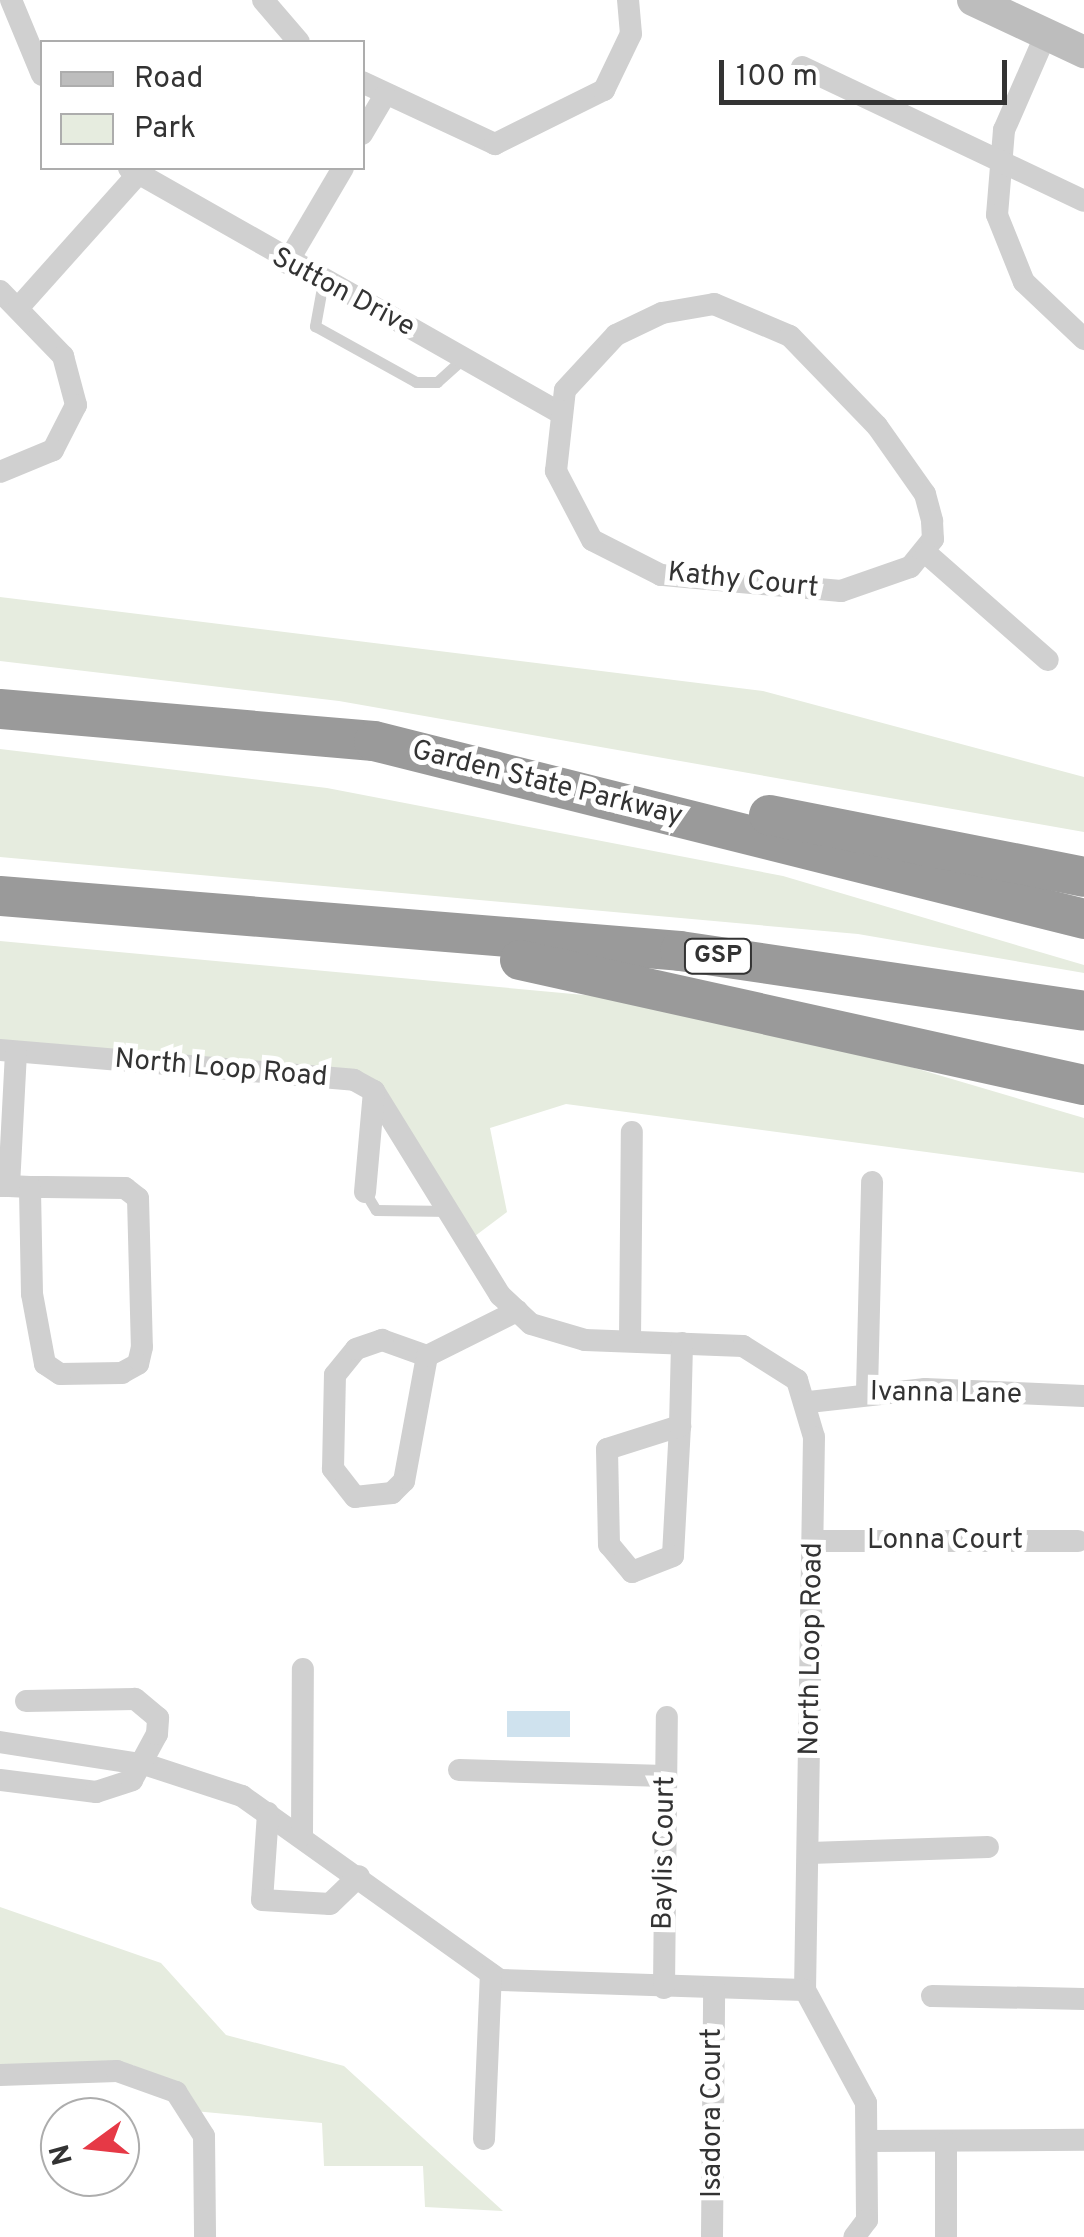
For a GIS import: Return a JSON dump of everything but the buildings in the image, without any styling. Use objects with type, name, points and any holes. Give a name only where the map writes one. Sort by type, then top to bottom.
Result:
[{"type":"highway","name":"Garden State Parkway","points":[[0,708],[374,741],[1084,920]]},
{"type":"highway","points":[[374,741],[1084,876]]},
{"type":"highway","name":"GSP","points":[[0,896],[680,951],[1084,1011]]},
{"type":"highway","points":[[350,925],[908,1040],[1084,1086]]},
{"type":"main road","points":[[973,0],[1084,52]]},
{"type":"street","points":[[12,0],[40,70]]},
{"type":"street","points":[[263,0],[297,40]]},
{"type":"street","points":[[365,84],[480,144],[546,126],[587,103],[621,66],[628,0]]},
{"type":"street","points":[[1046,34],[999,160],[996,216],[1024,282],[1084,340]]},
{"type":"street","points":[[802,67],[1084,201]]},
{"type":"street","points":[[365,129],[385,95]]},
{"type":"street","points":[[18,307],[133,170]]},
{"type":"street","name":"Sutton Drive","points":[[133,170],[286,263],[560,413]]},
{"type":"street","points":[[286,263],[342,170]]},
{"type":"street","points":[[0,291],[63,356],[76,405],[54,450],[0,472]]},
{"type":"street","name":"Kathy Court","points":[[696,304],[744,313],[832,370],[876,426],[925,494],[934,539],[926,553],[842,591],[628,566],[592,540],[567,505],[556,471],[560,413],[588,358],[616,335],[696,304]]},
{"type":"street","points":[[926,553],[1048,660]]},
{"type":"street","points":[[8,1051],[13,1186],[45,1364],[60,1374],[122,1373],[138,1364],[142,1347],[138,1198],[125,1188],[13,1186]]},
{"type":"street","name":"North Loop Road","points":[[8,1051],[354,1080],[374,1091]]},
{"type":"street","points":[[365,1192],[374,1091]]},
{"type":"street","points":[[374,1091],[517,1311],[559,1336],[682,1342],[757,1352],[797,1380],[809,1402]]},
{"type":"street","points":[[630,1341],[632,1132]]},
{"type":"street","points":[[867,1391],[872,1182]]},
{"type":"street","points":[[426,1356],[404,1481],[392,1493],[355,1496],[333,1469],[343,1360],[382,1340],[426,1356],[517,1311]]},
{"type":"street","points":[[680,1426],[607,1450],[609,1545],[632,1572],[673,1556],[680,1426],[682,1342]]},
{"type":"street","name":"Ivanna Lane","points":[[809,1402],[867,1391],[1084,1396]]},
{"type":"street","name":"North Loop Road","points":[[804,1990],[810,1853],[813,1541],[809,1402]]},
{"type":"street","name":"Lonna Court","points":[[813,1541],[1078,1541]]},
{"type":"street","points":[[302,1835],[303,1669]]},
{"type":"street","points":[[0,1780],[96,1792],[148,1765],[157,1734],[150,1706],[26,1701]]},
{"type":"street","name":"Baylis Court","points":[[664,1988],[667,1717]]},
{"type":"street","points":[[0,1742],[148,1765],[201,1778],[302,1835],[491,1974],[512,1984],[804,1990],[856,2075],[868,2140],[868,2231]]},
{"type":"street","points":[[459,1770],[666,1776]]},
{"type":"street","points":[[268,1814],[262,1900],[330,1904],[359,1876]]},
{"type":"street","points":[[810,1853],[988,1846]]},
{"type":"street","points":[[484,2139],[491,1974]]},
{"type":"street","name":"Isadora Court","points":[[712,2237],[714,1989]]},
{"type":"street","points":[[932,1996],[1084,1999]]},
{"type":"street","points":[[0,2075],[117,2071],[176,2092],[204,2136],[205,2237]]},
{"type":"street","points":[[868,2140],[1084,2140]]},
{"type":"street","points":[[946,2143],[946,2237]]},
{"type":"lane","points":[[323,282],[315,326],[416,382],[437,382],[464,358]]},
{"type":"lane","points":[[365,1192],[376,1210],[451,1211]]},
{"type":"green space","points":[[0,597],[763,691],[1084,777],[1084,832],[339,701],[0,661]]},
{"type":"green space","points":[[0,749],[327,788],[783,876],[1084,965],[1084,973],[858,934],[0,857]]},
{"type":"green space","points":[[0,941],[704,1006],[1084,1118],[1084,1173],[566,1104],[490,1128],[507,1212],[471,1239],[363,1083],[0,1049]]},
{"type":"green space","points":[[0,1907],[161,1963],[226,2035],[344,2066],[503,2211],[425,2207],[423,2166],[324,2166],[322,2123],[194,2111],[133,2065],[0,2068]]},
{"type":"water","points":[[507,1711],[570,1711],[570,1737],[507,1737]]}]
